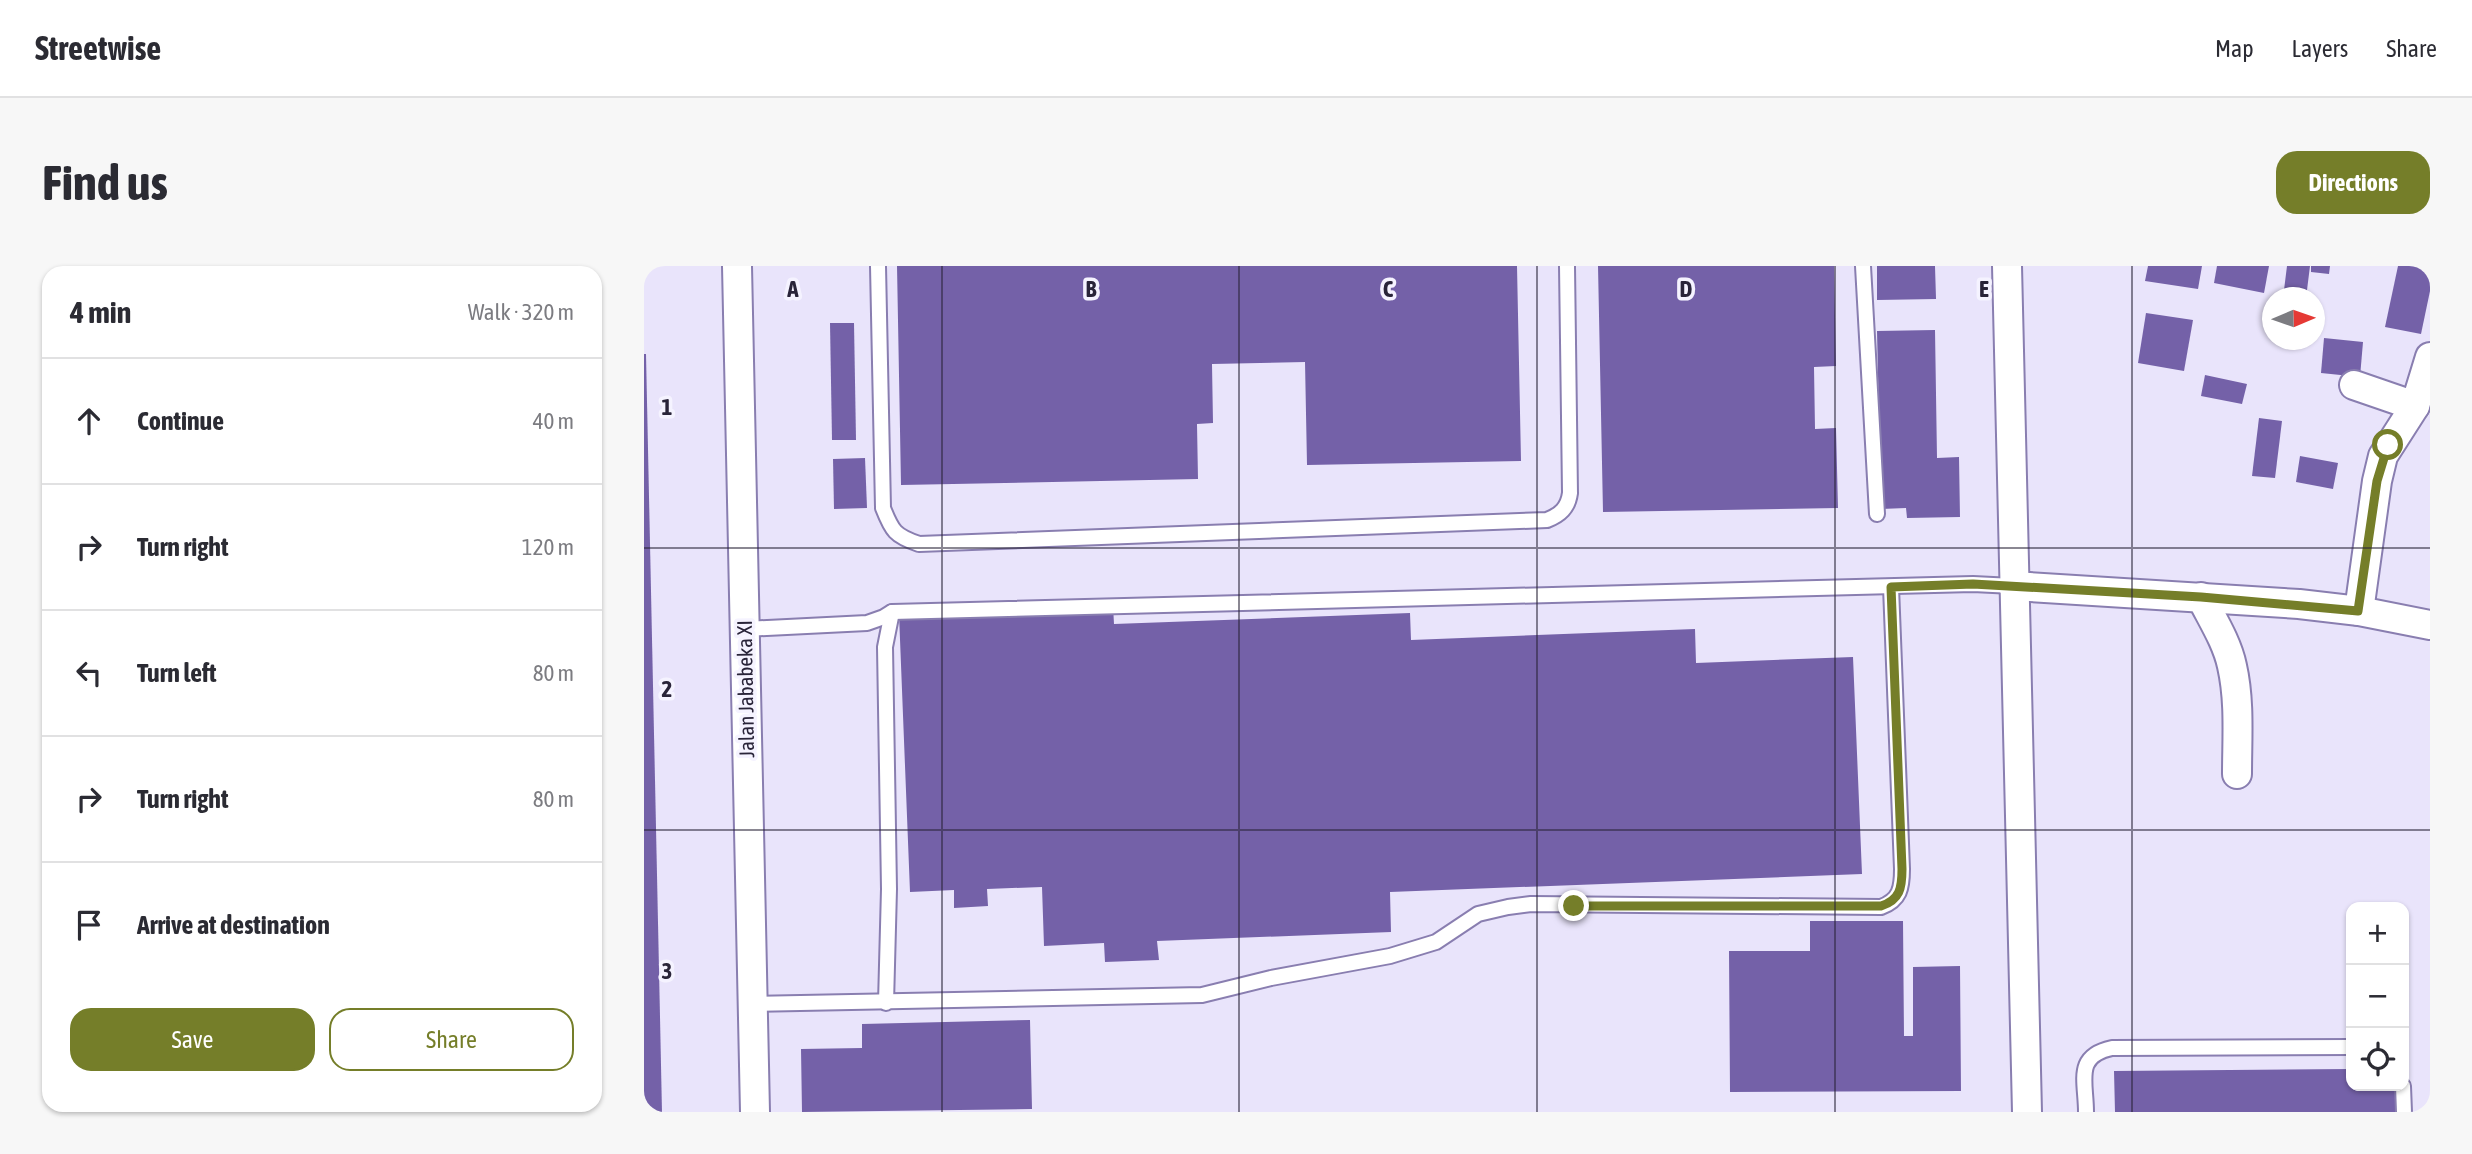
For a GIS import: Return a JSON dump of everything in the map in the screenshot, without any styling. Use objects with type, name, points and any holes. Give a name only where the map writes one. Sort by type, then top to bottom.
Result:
[{"type":"street","name":"Jalan Jababeka XI","points":[[737,266],[755,1112]]},
{"type":"street","points":[[2007,266],[2027,1112]]},
{"type":"street","points":[[2358,611],[2383,456],[2415,406],[2430,356]]},
{"type":"street","points":[[2354,384],[2415,406]]},
{"type":"street","points":[[2013,586],[2201,597],[2358,611],[2430,625]]},
{"type":"street","points":[[2201,597],[2223,640],[2232,665],[2236,695],[2238,774]]},
{"type":"lane","points":[[878,266],[883,508],[891,528],[903,539],[919,544],[1547,520],[1564,510],[1569,502],[1567,266]]},
{"type":"lane","points":[[1863,266],[1877,514]]},
{"type":"lane","points":[[745,629],[867,623],[892,611],[1973,584],[2013,586]]},
{"type":"lane","points":[[753,1004],[1202,995],[1271,978],[1390,956],[1436,942],[1478,914],[1508,907],[1881,906],[1892,903],[1898,896],[1902,869],[1891,587]]},
{"type":"lane","points":[[886,1003],[889,889],[885,648],[892,611]]},
{"type":"lane","points":[[2086,1112],[2085,1065],[2089,1057],[2102,1050],[2346,1047]]},
{"type":"lane","points":[[2403,1091],[2404,1112]]},
{"type":"building","points":[[897,266],[1517,266],[1521,461],[1307,465],[1305,362],[1212,364],[1213,423],[1197,424],[1198,479],[901,485]]},
{"type":"building","points":[[1598,266],[1834,266],[1836,366],[1814,367],[1815,429],[1836,428],[1838,508],[1603,512]]},
{"type":"building","points":[[1877,266],[1935,266],[1936,299],[1877,300]]},
{"type":"building","points":[[2148,266],[2202,266],[2198,289],[2145,281]]},
{"type":"building","points":[[2217,266],[2269,266],[2262,293],[2214,283]]},
{"type":"building","points":[[2287,266],[2310,266],[2307,287],[2284,287]]},
{"type":"building","points":[[2311,266],[2330,266],[2329,274],[2311,272]]},
{"type":"building","points":[[2398,266],[2430,266],[2430,291],[2421,334],[2385,327]]},
{"type":"building","points":[[2146,313],[2193,320],[2184,371],[2138,363]]},
{"type":"building","points":[[830,323],[854,323],[856,440],[832,440]]},
{"type":"building","points":[[1935,330],[1937,458],[1959,457],[1960,517],[1907,518],[1906,508],[1881,509],[1877,331]]},
{"type":"building","points":[[2325,338],[2363,342],[2360,377],[2321,373]]},
{"type":"building","points":[[646,354],[662,1112],[644,1112]]},
{"type":"building","points":[[2205,375],[2247,384],[2242,404],[2201,396]]},
{"type":"building","points":[[2259,418],[2282,421],[2275,478],[2252,476]]},
{"type":"building","points":[[2300,456],[2338,463],[2333,489],[2296,482]]},
{"type":"building","points":[[865,458],[867,508],[834,509],[833,459]]},
{"type":"building","points":[[1113,606],[1114,624],[1410,613],[1411,640],[1695,629],[1696,663],[1853,657],[1862,874],[1390,892],[1391,932],[1157,941],[1159,960],[1105,962],[1104,943],[1044,946],[1042,887],[987,889],[988,906],[954,908],[954,890],[910,892],[899,614]]},
{"type":"building","points":[[1810,921],[1903,921],[1904,1036],[1913,1036],[1913,967],[1960,966],[1961,1091],[1730,1092],[1729,951],[1810,951]]},
{"type":"building","points":[[1030,1020],[1032,1109],[802,1112],[801,1049],[862,1048],[862,1024]]},
{"type":"building","points":[[2346,1069],[2346,1091],[2397,1091],[2397,1112],[2115,1112],[2114,1071]]},
{"type":"route","points":[[1574,906],[1881,906],[1892,903],[1898,896],[1902,869],[1891,587],[1973,584],[2201,597],[2358,611],[2377,481],[2388,445]]}]
